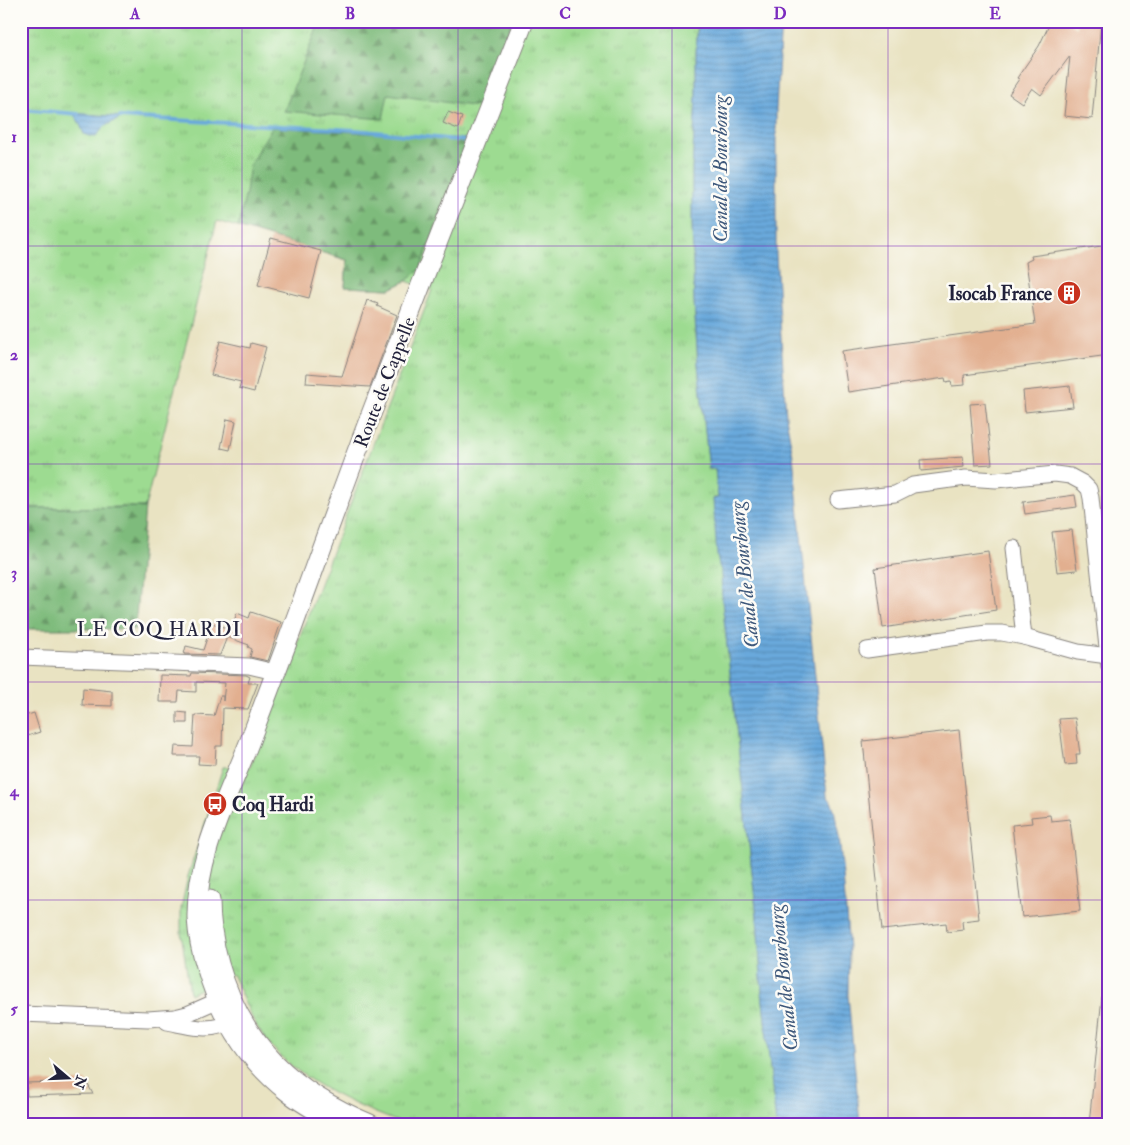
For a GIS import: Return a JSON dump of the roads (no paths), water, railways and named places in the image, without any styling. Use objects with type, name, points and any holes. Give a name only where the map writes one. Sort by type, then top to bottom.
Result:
[{"type":"main road","name":"Route de Cappelle","points":[[234,1019],[223,997],[222,976],[204,915],[215,856],[248,745],[275,672],[374,405],[524,21]]},
{"type":"main road","points":[[234,1019],[248,1052],[276,1083],[301,1102],[340,1124]]},
{"type":"main road","points":[[234,1019],[266,1055],[294,1081],[337,1109],[370,1124]]},
{"type":"street","points":[[838,500],[895,494],[913,485],[966,478],[996,480],[1055,474],[1070,476],[1079,480],[1088,489],[1091,498],[1108,661],[1002,632],[867,650]]},
{"type":"street","points":[[1014,548],[1024,638]]},
{"type":"street","points":[[21,657],[250,666],[275,672]]},
{"type":"street","points":[[21,1014],[148,1019],[179,1017],[223,997]]},
{"type":"street","points":[[148,1019],[202,1028],[216,1027],[234,1019]]},
{"type":"water","name":"Canal de Bourbourg","points":[[698,21],[781,21],[776,109],[776,255],[786,417],[793,456],[827,796],[834,809],[843,875],[849,949],[848,995],[860,1124],[776,1124],[762,992],[757,917],[722,600],[721,570],[717,555],[713,499],[718,498],[715,469],[709,469],[698,364],[694,301],[692,170]]},
{"type":"water","points":[[73,113],[123,117],[105,126],[96,136],[89,136],[84,134]]},
{"type":"waterway","points":[[21,109],[78,114]]},
{"type":"waterway","points":[[120,117],[355,130],[467,141]]},
{"type":"place","name":"Isocab France","points":[[1069,293]]},
{"type":"place","name":"Coq Hardi","points":[[215,804]]},
{"type":"district","name":"LE COQ HARDI","points":[[159,629]]}]
